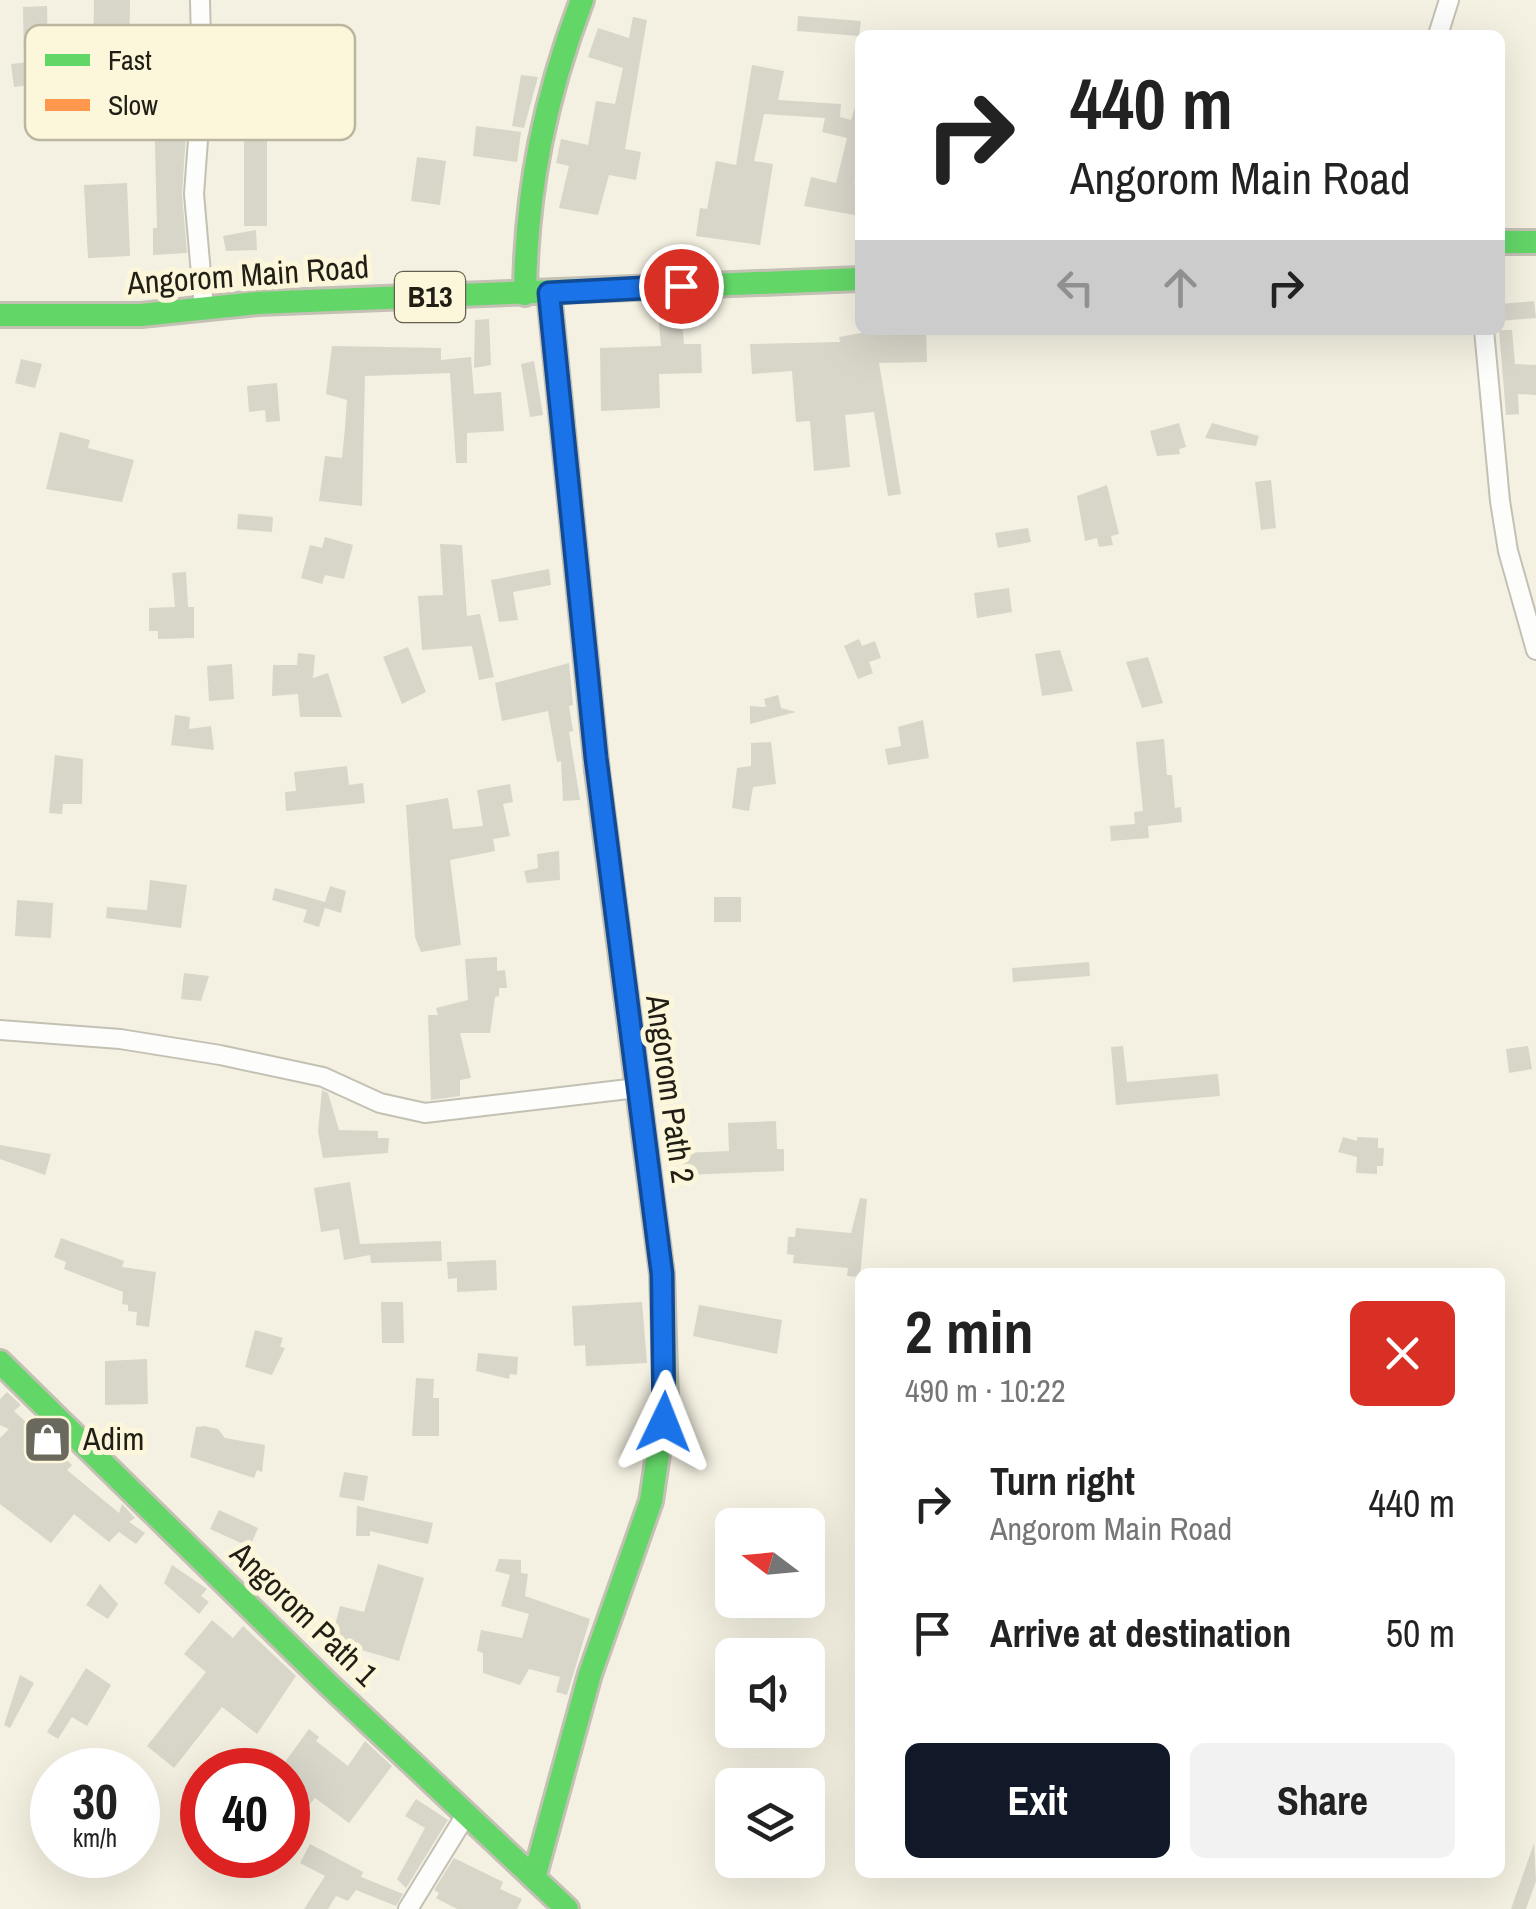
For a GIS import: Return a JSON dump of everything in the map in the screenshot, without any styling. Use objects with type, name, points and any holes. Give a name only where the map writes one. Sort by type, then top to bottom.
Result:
[{"type":"main road","points":[[524,294],[528,176],[550,88],[582,0]]},
{"type":"main road","points":[[1505,242],[1536,242]]},
{"type":"main road","name":"Angorom Main Road","points":[[0,316],[141,316],[204,308],[855,279]]},
{"type":"main road","name":"Angorom Path 2","points":[[534,1878],[590,1674],[640,1541],[662,1444],[666,1400],[662,1274],[596,758],[549,293]]},
{"type":"main road","name":"Angorom Path 1","points":[[0,1362],[328,1684],[567,1909]]},
{"type":"street","points":[[200,0],[201,25]]},
{"type":"street","points":[[1440,30],[1449,0]]},
{"type":"street","points":[[198,140],[194,194],[204,308]]},
{"type":"street","points":[[1484,335],[1508,551],[1536,650]]},
{"type":"street","points":[[0,1030],[120,1039],[220,1054],[323,1077],[414,1112],[545,1102],[637,1088]]},
{"type":"street","points":[[408,1909],[467,1812]]},
{"type":"building","points":[[94,0],[130,0],[130,25],[94,25]]},
{"type":"building","points":[[47,6],[47,25],[25,25],[25,57],[24,57],[23,7]]},
{"type":"building","points":[[798,16],[861,21],[855,36],[797,31]]},
{"type":"building","points":[[633,17],[647,20],[625,149],[641,152],[636,180],[609,175],[598,215],[559,208],[569,166],[556,163],[561,139],[588,145],[596,101],[615,104],[623,68],[588,57],[598,28],[629,38]]},
{"type":"building","points":[[25,62],[25,86],[14,87],[11,64]]},
{"type":"building","points":[[752,65],[784,71],[778,100],[841,104],[840,117],[851,120],[855,107],[855,215],[804,206],[811,177],[836,183],[847,138],[822,132],[825,118],[764,114],[754,161],[773,164],[760,245],[696,236],[700,208],[707,209],[716,161],[736,165]]},
{"type":"building","points":[[521,75],[538,77],[524,128],[512,126]]},
{"type":"building","points":[[476,126],[521,132],[517,162],[473,156]]},
{"type":"building","points":[[155,140],[186,140],[182,193],[187,253],[153,255],[153,228],[157,228]]},
{"type":"building","points":[[244,140],[267,140],[267,226],[244,226]]},
{"type":"building","points":[[417,157],[446,161],[440,205],[411,201]]},
{"type":"building","points":[[127,183],[130,256],[88,258],[84,185]]},
{"type":"building","points":[[256,230],[257,250],[226,251],[223,236]]},
{"type":"building","points":[[1534,301],[1536,318],[1505,321],[1505,304]]},
{"type":"building","points":[[681,311],[684,344],[701,344],[702,373],[659,374],[660,408],[601,411],[600,348],[661,346],[658,313]]},
{"type":"building","points":[[489,319],[491,365],[474,368],[475,320]]},
{"type":"building","points":[[1512,330],[1515,364],[1536,365],[1536,395],[1518,394],[1519,414],[1506,415],[1499,335]]},
{"type":"building","points":[[926,335],[927,362],[879,363],[901,494],[888,496],[874,412],[845,415],[850,467],[814,471],[810,421],[796,422],[792,371],[752,374],[750,344],[840,342],[839,337]]},
{"type":"building","points":[[332,346],[441,348],[441,360],[471,357],[474,394],[501,392],[504,431],[467,433],[467,463],[456,463],[450,373],[365,376],[362,506],[319,501],[325,456],[342,458],[345,428],[347,400],[326,394]]},
{"type":"building","points":[[21,359],[42,364],[35,388],[15,383]]},
{"type":"building","points":[[534,361],[543,415],[530,417],[521,364]]},
{"type":"building","points":[[277,383],[280,421],[266,422],[265,410],[249,412],[247,386]]},
{"type":"building","points":[[1179,423],[1186,447],[1179,449],[1180,454],[1157,456],[1150,431]]},
{"type":"building","points":[[1212,423],[1259,436],[1256,446],[1205,438]]},
{"type":"building","points":[[60,432],[90,440],[88,448],[134,460],[122,502],[46,489]]},
{"type":"building","points":[[1271,480],[1276,528],[1261,530],[1255,482]]},
{"type":"building","points":[[1107,485],[1119,534],[1111,536],[1113,545],[1099,547],[1097,538],[1085,541],[1077,496]]},
{"type":"building","points":[[238,514],[273,517],[272,532],[237,529]]},
{"type":"building","points":[[1028,528],[1031,542],[998,548],[995,533]]},
{"type":"building","points":[[325,537],[353,545],[344,579],[325,575],[322,584],[301,578],[310,545],[322,548]]},
{"type":"building","points":[[440,544],[462,545],[467,616],[480,614],[494,677],[479,680],[472,646],[422,650],[418,596],[443,595]]},
{"type":"building","points":[[549,569],[551,585],[513,592],[518,620],[499,622],[491,580]]},
{"type":"building","points":[[186,572],[188,607],[194,607],[194,638],[158,639],[158,631],[149,631],[149,608],[175,607],[172,573]]},
{"type":"building","points":[[1009,588],[1012,612],[977,618],[974,593]]},
{"type":"building","points":[[859,639],[862,646],[875,641],[881,658],[869,662],[873,673],[858,679],[844,646]]},
{"type":"building","points":[[408,647],[426,692],[402,704],[383,657]]},
{"type":"building","points":[[1060,650],[1073,691],[1042,696],[1035,654]]},
{"type":"building","points":[[298,653],[315,655],[313,678],[328,673],[342,717],[300,717],[298,694],[272,696],[273,665],[297,665]]},
{"type":"building","points":[[1148,657],[1163,703],[1142,708],[1126,662]]},
{"type":"building","points":[[569,663],[573,731],[569,732],[580,800],[563,801],[561,761],[557,762],[548,711],[502,721],[495,683]]},
{"type":"building","points":[[232,664],[234,699],[209,701],[207,666]]},
{"type":"building","points":[[778,695],[781,708],[796,712],[750,724],[750,706],[766,707],[764,699]]},
{"type":"building","points":[[175,715],[190,717],[189,729],[211,726],[214,750],[171,745]]},
{"type":"building","points":[[923,720],[929,758],[888,765],[885,749],[901,746],[898,727]]},
{"type":"building","points":[[1164,739],[1167,775],[1172,775],[1175,808],[1181,807],[1182,822],[1148,826],[1149,838],[1111,841],[1110,826],[1135,824],[1134,812],[1143,811],[1136,742]]},
{"type":"building","points":[[771,742],[776,784],[753,787],[749,811],[732,808],[737,768],[751,766],[751,743]]},
{"type":"building","points":[[55,755],[83,759],[82,804],[63,804],[62,814],[49,813]]},
{"type":"building","points":[[347,766],[349,785],[363,783],[365,803],[286,811],[285,792],[296,791],[294,772]]},
{"type":"building","points":[[510,784],[513,802],[503,804],[510,836],[493,839],[495,851],[450,860],[461,945],[421,952],[415,937],[406,805],[448,798],[453,829],[483,826],[477,790]]},
{"type":"building","points":[[559,851],[560,880],[527,883],[524,871],[538,868],[537,854]]},
{"type":"building","points":[[150,880],[187,885],[181,928],[106,918],[107,907],[147,910]]},
{"type":"building","points":[[330,886],[346,891],[341,913],[325,908],[319,927],[303,922],[307,910],[272,900],[275,888],[325,902]]},
{"type":"building","points":[[714,897],[741,897],[741,922],[714,922]]},
{"type":"building","points":[[17,900],[53,903],[51,938],[15,936]]},
{"type":"building","points":[[497,957],[497,971],[505,970],[507,988],[499,988],[499,996],[495,997],[490,1033],[460,1033],[471,1078],[460,1080],[460,1096],[431,1100],[428,1015],[438,1015],[436,1008],[468,1000],[465,959]]},
{"type":"building","points":[[1089,962],[1090,976],[1013,982],[1012,968]]},
{"type":"building","points":[[184,973],[209,976],[201,1001],[181,999]]},
{"type":"building","points":[[1123,1046],[1127,1082],[1218,1074],[1220,1096],[1116,1105],[1111,1047]]},
{"type":"building","points":[[1528,1046],[1532,1069],[1509,1073],[1506,1049]]},
{"type":"building","points":[[322,1090],[328,1093],[339,1130],[378,1131],[378,1138],[389,1138],[388,1153],[323,1158],[318,1131]]},
{"type":"building","points":[[776,1121],[777,1149],[784,1149],[784,1171],[684,1175],[683,1153],[729,1151],[728,1123]]},
{"type":"building","points":[[1343,1137],[1357,1141],[1357,1137],[1378,1138],[1378,1148],[1384,1148],[1383,1166],[1377,1166],[1377,1174],[1356,1173],[1357,1157],[1338,1152]]},
{"type":"building","points":[[0,1145],[51,1154],[45,1175],[0,1159]]},
{"type":"building","points":[[350,1182],[360,1244],[441,1241],[442,1261],[371,1263],[370,1255],[344,1260],[339,1229],[321,1232],[314,1188]]},
{"type":"building","points":[[860,1198],[867,1199],[861,1268],[855,1268],[855,1277],[847,1276],[848,1268],[793,1263],[794,1255],[787,1254],[788,1237],[795,1237],[796,1228],[851,1233]]},
{"type":"building","points":[[61,1238],[124,1261],[122,1267],[156,1272],[149,1327],[136,1325],[137,1312],[128,1311],[128,1305],[122,1304],[123,1292],[64,1269],[66,1262],[54,1257]]},
{"type":"building","points":[[496,1260],[497,1290],[457,1292],[457,1278],[448,1279],[447,1262]]},
{"type":"building","points":[[381,1302],[403,1302],[404,1343],[382,1343]]},
{"type":"building","points":[[642,1302],[647,1363],[586,1366],[585,1345],[574,1346],[572,1306]]},
{"type":"building","points":[[699,1305],[782,1320],[777,1354],[693,1336]]},
{"type":"building","points":[[255,1330],[283,1338],[280,1347],[285,1348],[272,1375],[245,1367]]},
{"type":"building","points":[[478,1353],[518,1357],[517,1375],[510,1374],[509,1379],[476,1371]]},
{"type":"building","points":[[147,1359],[148,1404],[105,1405],[105,1361]]},
{"type":"building","points":[[416,1378],[434,1379],[433,1398],[439,1398],[439,1436],[412,1436]]},
{"type":"building","points":[[7,1392],[21,1405],[14,1411],[72,1465],[67,1470],[119,1513],[122,1504],[135,1518],[129,1522],[145,1533],[136,1544],[119,1532],[109,1542],[74,1514],[51,1543],[0,1504],[0,1438],[9,1429],[0,1425],[0,1399]]},
{"type":"building","points":[[196,1427],[218,1429],[225,1438],[265,1445],[262,1472],[257,1470],[254,1478],[190,1457]]},
{"type":"building","points":[[344,1472],[368,1476],[364,1501],[339,1497]]},
{"type":"building","points":[[357,1506],[433,1523],[428,1544],[370,1531],[370,1536],[356,1536]]},
{"type":"building","points":[[219,1510],[258,1528],[250,1547],[210,1529]]},
{"type":"building","points":[[499,1559],[521,1560],[521,1573],[528,1574],[525,1596],[590,1619],[567,1695],[556,1692],[560,1677],[529,1669],[520,1685],[483,1673],[483,1653],[477,1651],[481,1630],[522,1638],[529,1614],[501,1606],[510,1575],[495,1571]]},
{"type":"building","points":[[378,1564],[424,1578],[399,1661],[331,1641],[340,1606],[364,1612]]},
{"type":"building","points":[[172,1565],[207,1589],[201,1596],[209,1602],[199,1614],[164,1583]]},
{"type":"building","points":[[100,1584],[118,1604],[108,1619],[86,1605]]},
{"type":"building","points":[[212,1620],[233,1638],[243,1626],[296,1676],[257,1734],[222,1707],[190,1748],[180,1748],[180,1760],[174,1768],[160,1757],[160,1748],[147,1746],[206,1672],[184,1654]]},
{"type":"building","points":[[86,1668],[111,1685],[87,1726],[72,1717],[58,1739],[47,1732]]},
{"type":"building","points":[[20,1675],[34,1683],[10,1728],[4,1725]]},
{"type":"building","points":[[309,1729],[319,1737],[316,1741],[348,1766],[365,1741],[392,1766],[349,1823],[315,1798],[310,1804],[310,1748],[295,1748]]},
{"type":"building","points":[[416,1799],[448,1820],[406,1888],[397,1879],[425,1828],[405,1816]]},
{"type":"building","points":[[1534,1843],[1536,1881],[1526,1909],[1511,1909]]},
{"type":"building","points":[[310,1844],[363,1872],[361,1877],[403,1894],[396,1906],[356,1890],[348,1901],[336,1896],[328,1909],[304,1909],[325,1876],[310,1868]]},
{"type":"building","points":[[454,1858],[503,1882],[500,1889],[522,1899],[517,1909],[457,1909],[436,1898],[439,1893],[434,1890]]},
{"type":"traffic: fast","points":[[525,294],[529,218],[540,144],[582,0]]},
{"type":"traffic: fast","points":[[1505,242],[1536,242]]},
{"type":"traffic: fast","points":[[0,315],[141,315],[257,303],[855,279]]},
{"type":"traffic: fast","points":[[549,293],[597,770]]},
{"type":"traffic: fast","points":[[534,1878],[590,1674],[651,1501],[666,1401],[662,1274],[648,1167]]},
{"type":"traffic: fast","points":[[0,1362],[328,1684],[567,1909]]},
{"type":"traffic: slow","points":[[597,770],[648,1167]]},
{"type":"place","name":"Adim","points":[[48,1439]]},
{"type":"route","points":[[664,1422],[662,1274],[596,758],[562,388],[549,293],[681,286]]}]
